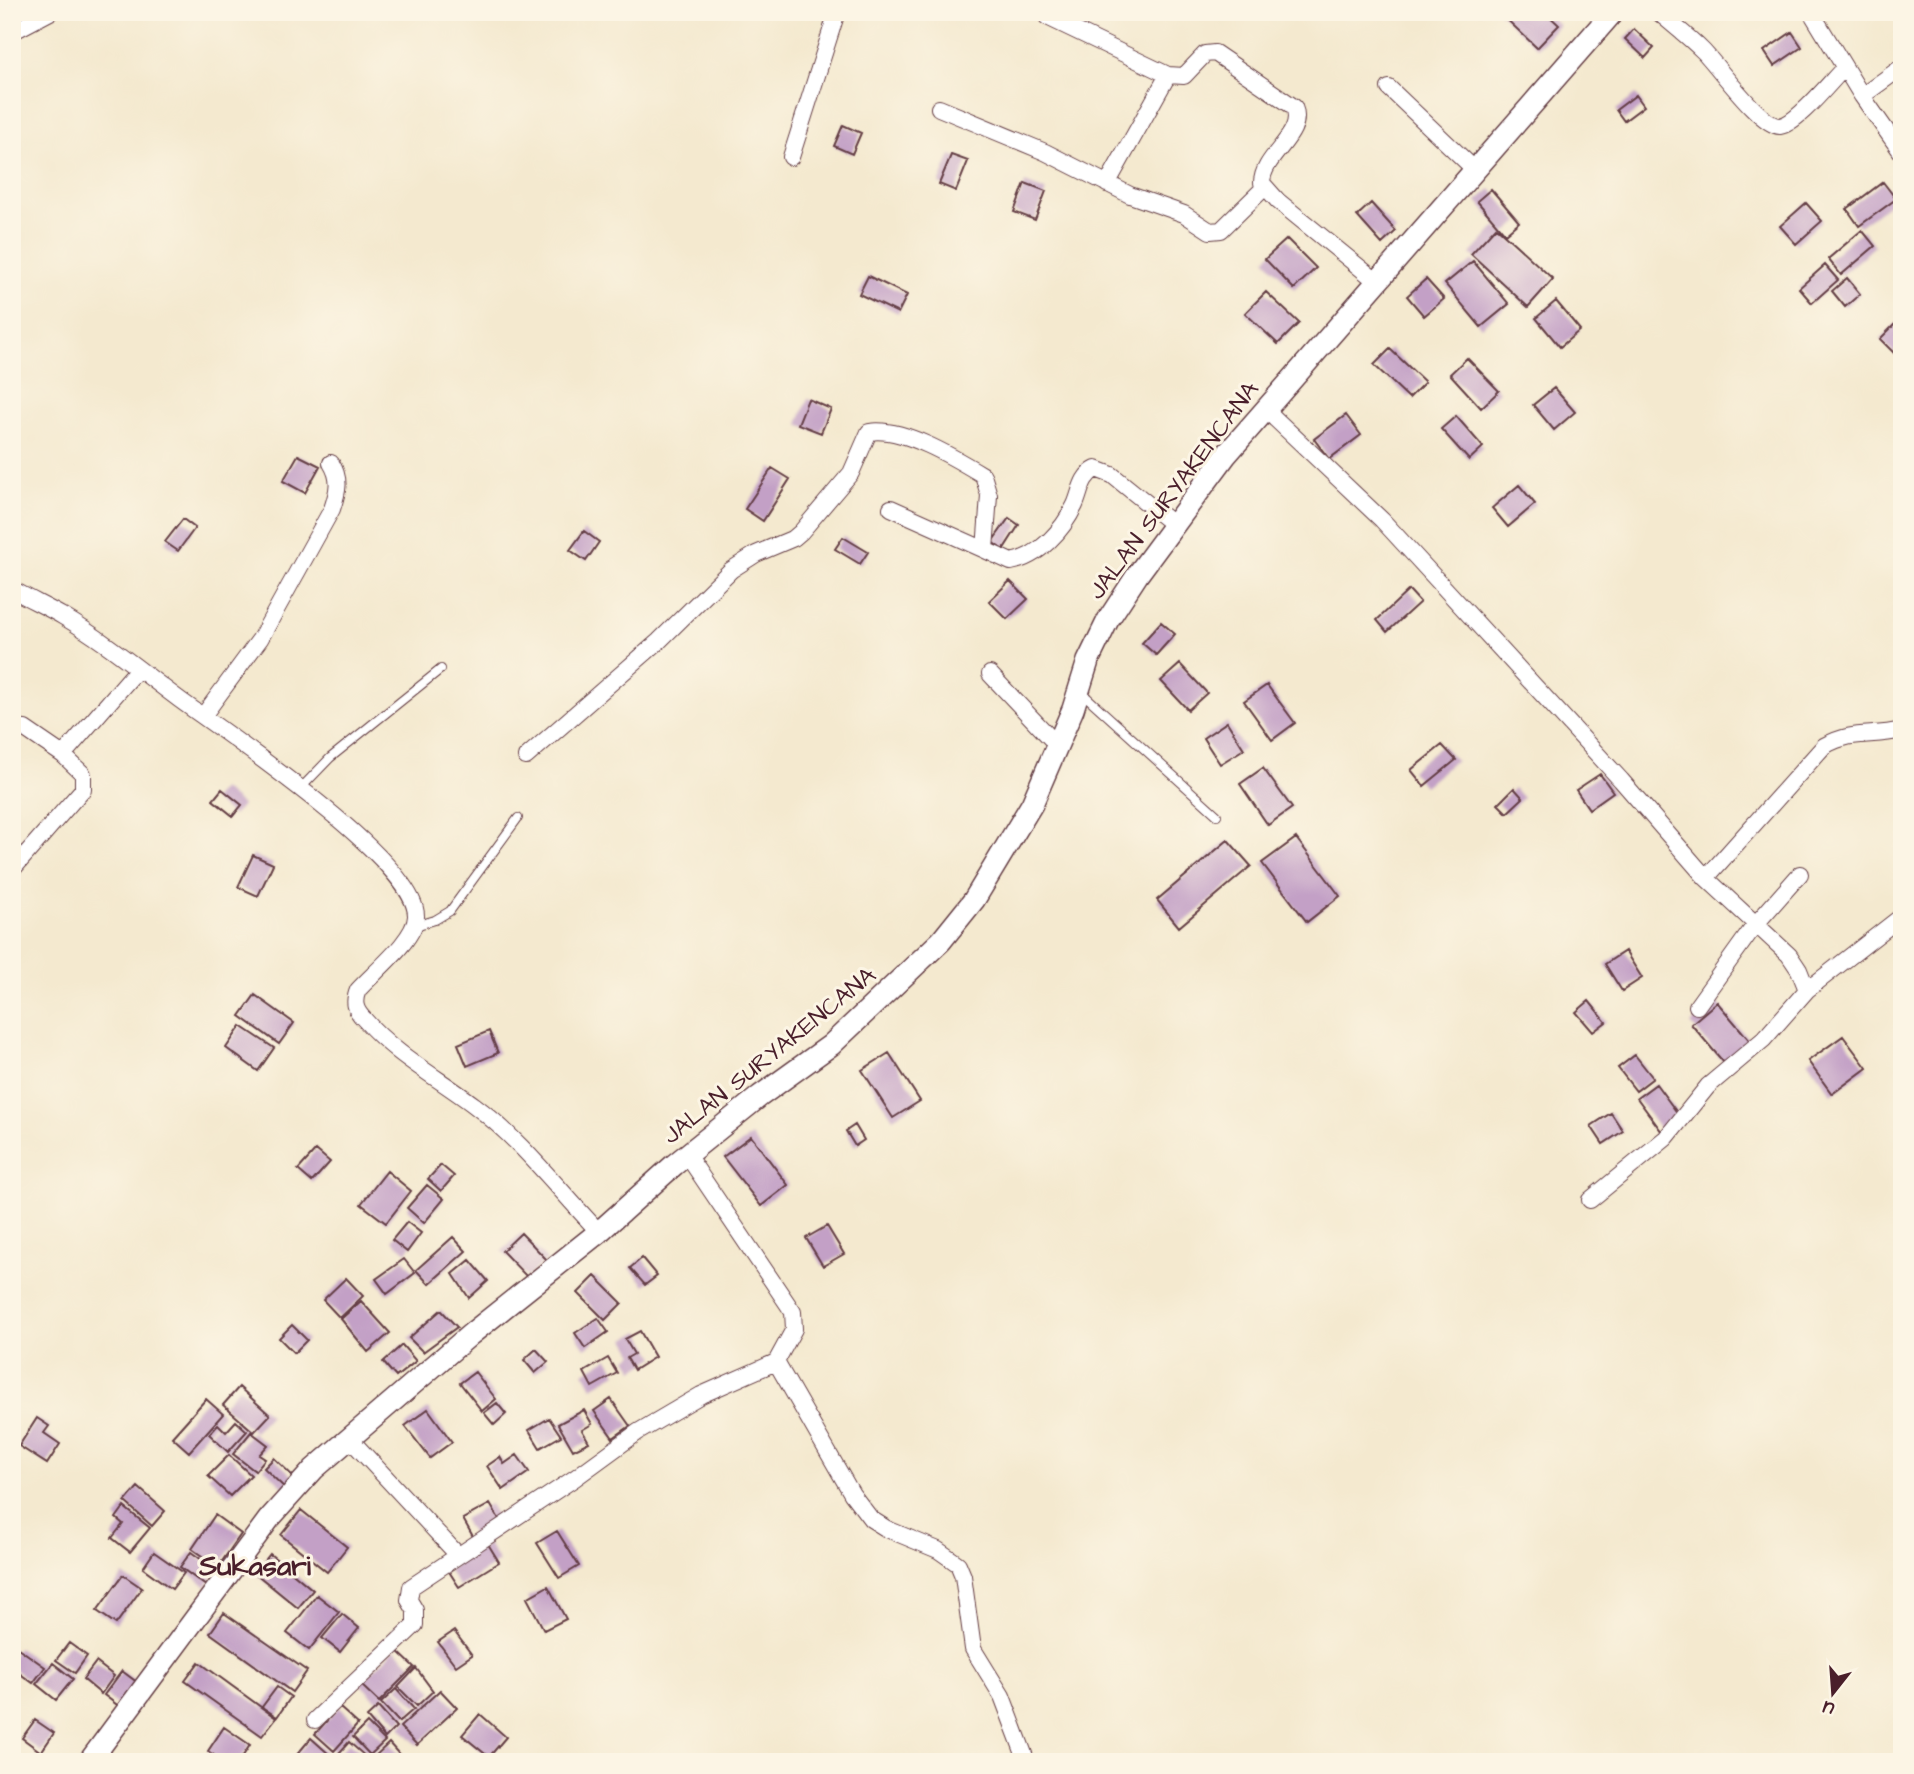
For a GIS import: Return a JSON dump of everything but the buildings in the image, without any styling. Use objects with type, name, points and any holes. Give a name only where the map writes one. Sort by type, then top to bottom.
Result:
[{"type":"street","points":[[12,32],[50,12]]},
{"type":"street","points":[[791,157],[837,12]]},
{"type":"street","name":"JALAN SURYAKENCANA","points":[[89,1762],[269,1519],[314,1469],[471,1334],[599,1232],[687,1155],[831,1045],[941,941],[974,900],[1032,804],[1108,620],[1174,524],[1265,409],[1375,280],[1613,12]]},
{"type":"street","points":[[1658,12],[1703,51],[1762,117],[1775,125],[1788,123],[1798,116],[1844,68]]},
{"type":"street","points":[[1811,12],[1862,96],[1902,153]]},
{"type":"street","points":[[939,108],[1045,152],[1107,184],[1184,214],[1215,232],[1228,224],[1264,188],[1264,168],[1296,124],[1294,107],[1212,51],[1184,76],[1168,75],[1047,17]]},
{"type":"street","points":[[1862,96],[1902,68]]},
{"type":"street","points":[[1107,184],[1168,75]]},
{"type":"street","points":[[1389,88],[1474,169]]},
{"type":"street","points":[[1264,188],[1375,280]]},
{"type":"street","points":[[1265,409],[1382,520],[1615,773],[1706,878],[1788,956],[1799,970],[1807,990]]},
{"type":"street","points":[[526,757],[659,641],[731,570],[801,531],[851,473],[869,432],[885,432],[928,446],[983,475],[989,495],[985,550]]},
{"type":"street","points":[[203,716],[260,639],[332,509],[338,478],[331,463]]},
{"type":"street","points":[[891,508],[1011,562],[1022,560],[1039,550],[1067,519],[1085,477],[1096,469],[1112,475],[1174,524]]},
{"type":"street","points":[[12,589],[63,617],[301,788],[386,866],[412,899],[416,911],[415,926],[406,940],[358,990],[356,1009],[380,1037],[436,1080],[476,1105],[599,1232]]},
{"type":"street","points":[[63,755],[138,669]]},
{"type":"street","points":[[990,674],[1058,746]]},
{"type":"street","points":[[12,728],[25,729],[63,755],[83,774],[83,789],[12,870]]},
{"type":"street","points":[[1706,878],[1824,746],[1851,734],[1883,734],[1902,730]]},
{"type":"street","points":[[1697,1006],[1755,925],[1800,874]]},
{"type":"street","points":[[1590,1200],[1666,1138],[1708,1086],[1764,1039],[1807,990],[1902,916]]},
{"type":"street","points":[[315,1720],[415,1625],[415,1610],[409,1600],[411,1587],[638,1432],[701,1395],[776,1362],[794,1329],[793,1312],[687,1155]]},
{"type":"street","points":[[776,1362],[852,1494],[871,1519],[887,1530],[939,1550],[958,1564],[963,1576],[973,1649],[1002,1696],[1027,1762]]},
{"type":"street","points":[[350,1438],[457,1554]]},
{"type":"lane","points":[[301,788],[330,758],[441,669]]},
{"type":"lane","points":[[1078,689],[1217,815]]},
{"type":"lane","points":[[415,926],[435,920],[450,911],[518,818]]},
{"type":"district","name":"Sukasari","points":[[255,1565]]}]
